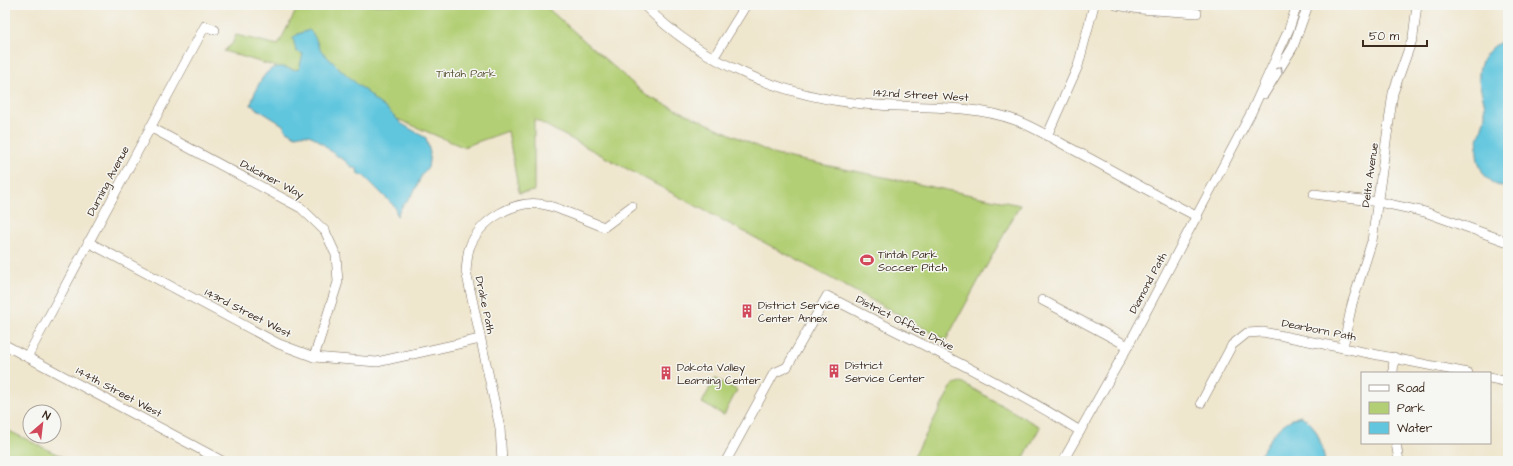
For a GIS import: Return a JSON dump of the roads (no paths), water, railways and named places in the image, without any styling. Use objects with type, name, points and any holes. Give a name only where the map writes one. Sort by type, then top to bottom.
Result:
[{"type":"street","name":"142nd Street West","points":[[644,5],[681,36],[739,71],[796,92],[863,104],[972,110],[1016,120],[1198,216]]},
{"type":"street","points":[[714,57],[746,5]]},
{"type":"street","points":[[1047,136],[1078,66],[1094,5]]},
{"type":"street","points":[[1116,5],[1140,9],[1197,13]]},
{"type":"street","name":"Diamond Path","points":[[1063,461],[1128,346],[1198,216],[1251,113],[1289,29],[1297,5]]},
{"type":"street","name":"Diamond Path","points":[[1251,113],[1293,47],[1308,5]]},
{"type":"street","name":"Delta Avenue","points":[[1343,347],[1352,304],[1372,241],[1379,202],[1393,93],[1413,37],[1418,5]]},
{"type":"street","name":"Durning Avenue","points":[[27,356],[205,26],[215,30]]},
{"type":"street","name":"Dulcimer Way","points":[[150,127],[301,208],[325,231],[336,255],[338,282],[314,357]]},
{"type":"street","points":[[1314,194],[1379,202],[1425,212],[1508,242]]},
{"type":"street","name":"Drake Path","points":[[502,461],[500,428],[466,271],[469,249],[481,228],[503,210],[525,204],[545,205],[604,227],[632,206]]},
{"type":"street","name":"143rd Street West","points":[[88,242],[279,344],[314,357],[377,362],[480,339]]},
{"type":"street","name":"District Office Drive","points":[[726,461],[774,373],[787,367],[827,296],[995,382],[1048,411],[1080,431]]},
{"type":"street","points":[[1042,300],[1128,346]]},
{"type":"street","name":"Dearborn Path","points":[[1201,403],[1232,345],[1247,333],[1263,332],[1463,372]]},
{"type":"street","name":"144th Street West","points":[[5,345],[222,461]]},
{"type":"street","points":[[1393,372],[1394,357]]},
{"type":"street","points":[[1491,378],[1508,382]]},
{"type":"street","points":[[1396,444],[1399,461]]},
{"type":"water","points":[[309,30],[315,37],[320,49],[336,65],[402,124],[426,138],[430,153],[428,168],[423,173],[415,190],[397,216],[395,207],[364,176],[358,174],[357,169],[337,156],[318,140],[308,135],[296,136],[286,131],[283,125],[251,105],[261,80],[270,70],[280,67],[294,70],[299,69],[303,54],[296,51],[293,38],[298,34]]},
{"type":"water","points":[[1508,39],[1508,187],[1494,184],[1484,174],[1478,161],[1477,146],[1485,115],[1485,106],[1479,81],[1479,70],[1487,53],[1502,41]]},
{"type":"water","points":[[1301,416],[1311,424],[1315,430],[1325,461],[1258,461],[1265,447],[1280,427],[1286,422]]},
{"type":"place","name":"Tintah Park Soccer Pitch","points":[[867,260]]},
{"type":"place","name":"District Service Center Annex","points":[[747,311]]},
{"type":"place","name":"District Service Center","points":[[834,371]]},
{"type":"place","name":"Dakota Valley Learning Center","points":[[666,373]]},
{"type":"park label","name":"Tintah Park","points":[[466,73]]}]
